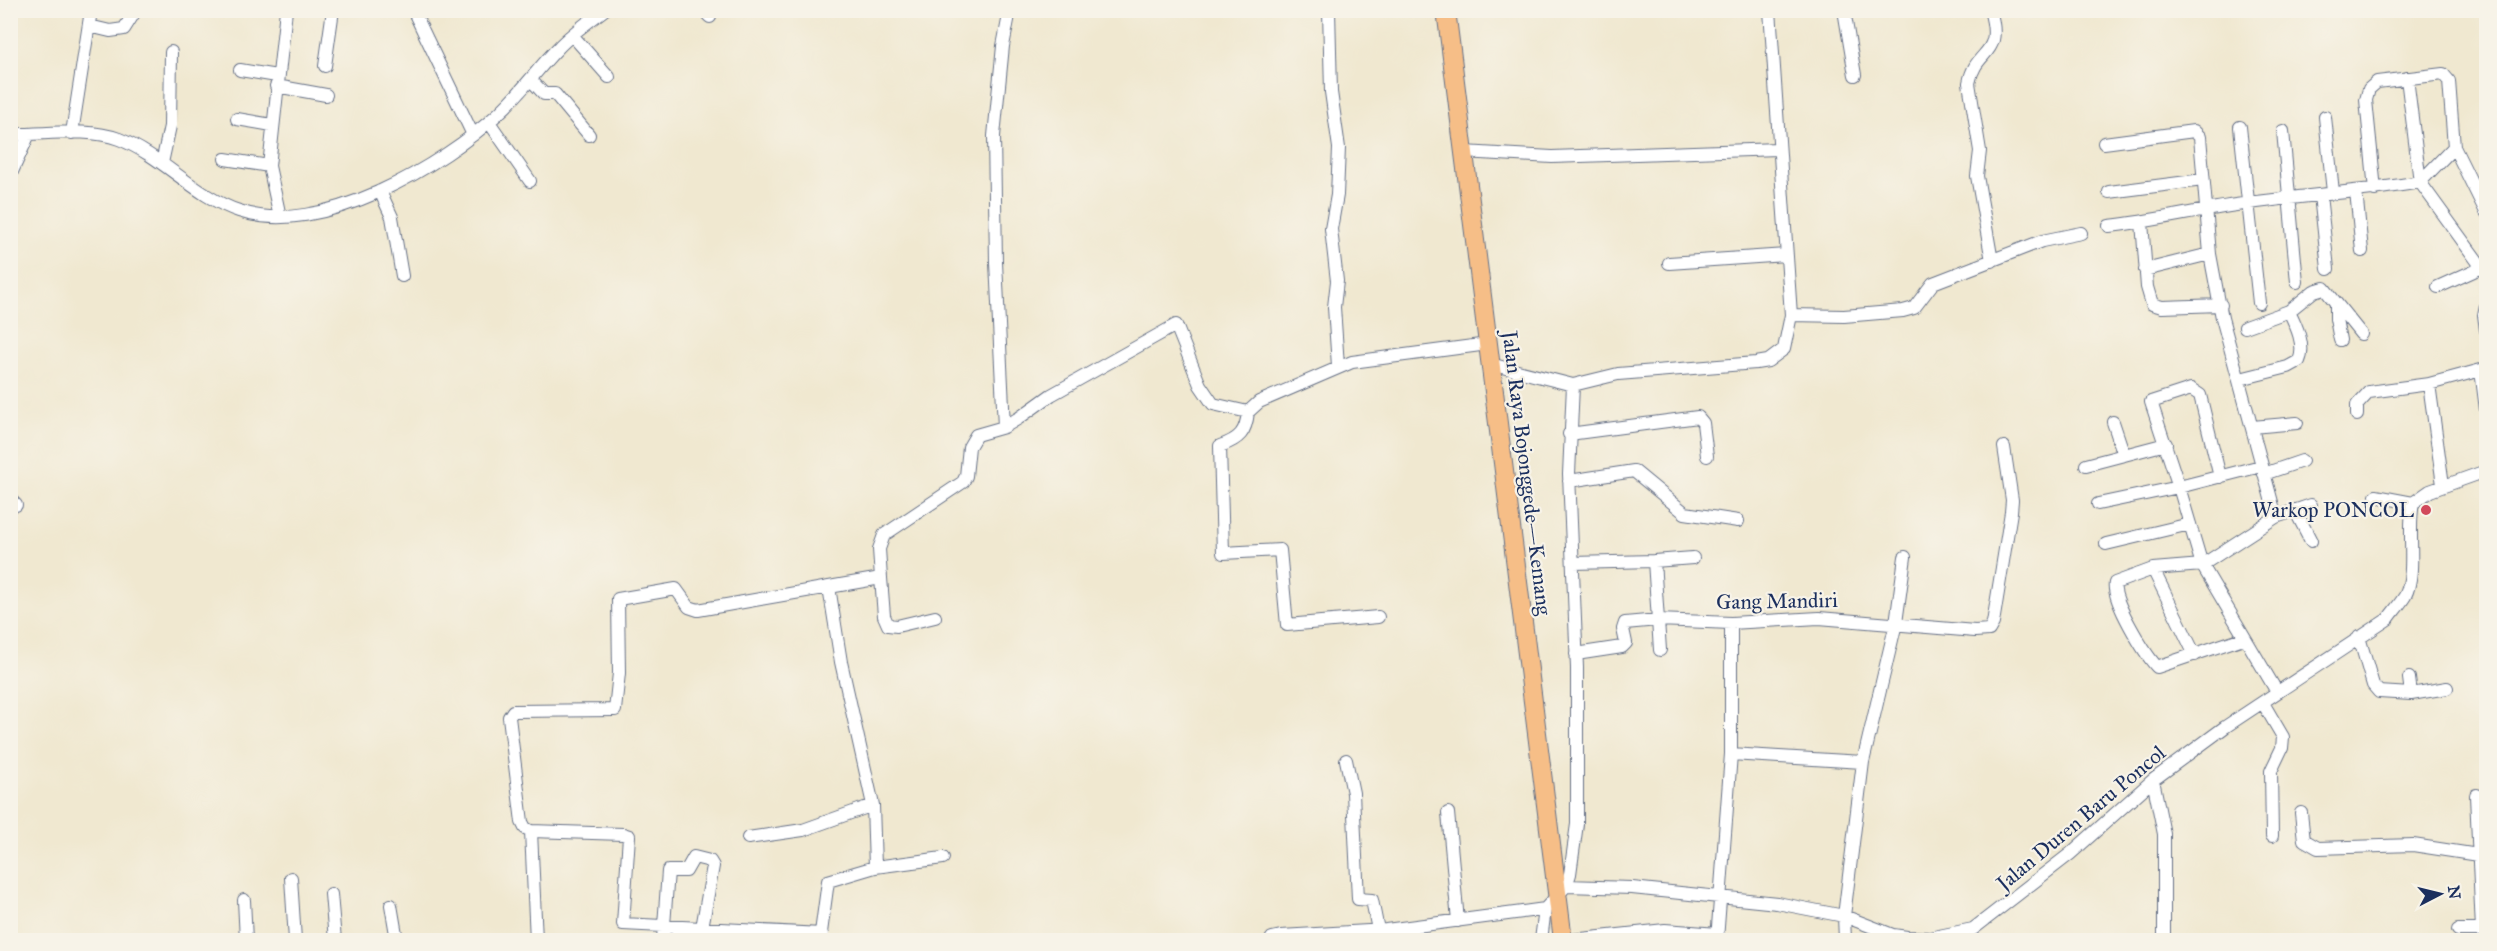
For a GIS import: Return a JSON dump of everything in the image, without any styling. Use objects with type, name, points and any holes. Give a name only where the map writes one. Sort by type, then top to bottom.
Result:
[{"type":"highway","name":"Jalan Raya Bojonggede—Kemang","points":[[1446,10],[1563,940]]},
{"type":"street","points":[[72,133],[89,26],[90,16],[87,10]]},
{"type":"street","points":[[89,26],[110,31],[124,29],[136,10]]},
{"type":"street","points":[[280,216],[269,166],[276,81],[286,10]]},
{"type":"street","points":[[325,66],[333,10]]},
{"type":"street","points":[[10,134],[72,133],[117,138],[162,163],[222,204],[250,214],[280,216],[333,209],[380,191],[420,170],[473,135],[531,80],[572,35],[604,10]]},
{"type":"street","points":[[1004,427],[996,262],[994,136],[1003,46],[1010,10]]},
{"type":"street","points":[[1329,10],[1331,92],[1340,148],[1337,195],[1331,228],[1337,281],[1334,307],[1338,366]]},
{"type":"street","points":[[1490,364],[1573,385],[1618,374],[1768,361],[1784,349],[1791,315],[1770,10]]},
{"type":"street","points":[[1844,10],[1855,75]]},
{"type":"street","points":[[1990,10],[1996,30],[1993,46],[1971,74],[1969,82],[1980,151],[1977,176],[1992,261]]},
{"type":"street","points":[[415,14],[473,135]]},
{"type":"street","points":[[572,35],[609,77]]},
{"type":"street","points":[[162,163],[170,126],[171,52]]},
{"type":"street","points":[[240,70],[326,95]]},
{"type":"street","points":[[2375,190],[2367,93],[2377,82],[2446,76],[2449,81],[2454,147],[2487,212]]},
{"type":"street","points":[[2407,78],[2420,182],[2483,271],[2438,287]]},
{"type":"street","points":[[531,80],[544,94],[555,94],[589,135]]},
{"type":"street","points":[[2325,117],[2333,192]]},
{"type":"street","points":[[237,119],[272,125]]},
{"type":"street","points":[[489,122],[530,180]]},
{"type":"street","points":[[2240,127],[2259,303]]},
{"type":"street","points":[[2104,143],[2194,131],[2200,137],[2210,254],[2262,470],[2276,517]]},
{"type":"street","points":[[2283,131],[2297,282]]},
{"type":"street","points":[[10,176],[29,134]]},
{"type":"street","points":[[2109,226],[2247,203],[2333,192],[2375,190],[2420,182],[2454,147]]},
{"type":"street","points":[[1464,152],[1552,157],[1778,150]]},
{"type":"street","points":[[225,159],[269,166]]},
{"type":"street","points":[[2109,192],[2203,180]]},
{"type":"street","points":[[380,191],[392,217],[402,276]]},
{"type":"street","points":[[2356,191],[2362,251]]},
{"type":"street","points":[[2320,195],[2328,269]]},
{"type":"street","points":[[2142,222],[2145,270],[2152,304],[2155,306],[2221,305]]},
{"type":"street","points":[[1791,315],[1844,316],[1914,308],[1933,283],[2043,242],[2081,233]]},
{"type":"street","points":[[2145,270],[2210,254]]},
{"type":"street","points":[[1669,263],[1786,255]]},
{"type":"street","points":[[2245,327],[2289,311],[2320,288],[2328,290],[2361,334]]},
{"type":"street","points":[[2336,303],[2340,340]]},
{"type":"street","points":[[2487,305],[2484,315],[2487,330]]},
{"type":"street","points":[[2240,379],[2288,367],[2299,361],[2302,351],[2300,340],[2289,311]]},
{"type":"street","points":[[935,617],[897,626],[888,625],[884,616],[880,578],[879,549],[884,535],[960,485],[966,476],[971,440],[976,435],[1004,427],[1051,395],[1176,325],[1200,385],[1213,404],[1248,411],[1272,395],[1338,366],[1369,359],[1488,344]]},
{"type":"street","points":[[2357,415],[2357,405],[2369,392],[2429,384],[2484,366],[2487,410]]},
{"type":"street","points":[[2429,384],[2443,485]]},
{"type":"street","points":[[1541,940],[1575,850],[1577,824],[1576,654],[1569,481],[1569,434],[1573,385]]},
{"type":"street","points":[[2220,477],[2200,395],[2196,390],[2191,389],[2151,402],[2202,565],[2243,638],[2277,692]]},
{"type":"street","points":[[1248,411],[1246,428],[1236,438],[1220,446],[1223,553],[1280,550],[1287,625],[1378,617]]},
{"type":"street","points":[[1569,434],[1698,417],[1703,423],[1707,456]]},
{"type":"street","points":[[2113,423],[2124,455]]},
{"type":"street","points":[[2252,427],[2297,423]]},
{"type":"street","points":[[2086,465],[2166,444]]},
{"type":"street","name":"Gang Mandiri","points":[[1576,654],[1622,647],[1626,643],[1623,629],[1625,623],[1658,620],[1731,623],[1819,618],[1896,622],[1975,631],[1992,627],[2012,500],[2004,447]]},
{"type":"street","points":[[2097,504],[2302,461]]},
{"type":"street","points":[[1569,481],[1634,471],[1685,513],[1738,520]]},
{"type":"street","points":[[2376,496],[2413,503],[2420,496],[2443,485],[2487,471]]},
{"type":"street","name":"Jalan Duren Baru Poncol","points":[[1271,940],[1290,935],[1383,934],[1458,921],[1556,897],[1632,888],[1721,896],[1844,916],[1893,935],[1907,937],[1929,938],[1973,929],[2070,854],[2153,780],[2277,692],[2388,619],[2404,597],[2409,585],[2409,520],[2413,503]]},
{"type":"street","points":[[2243,638],[2157,667],[2120,607],[2113,590],[2115,584],[2153,569],[2202,565],[2276,517],[2311,505]]},
{"type":"street","points":[[2295,510],[2310,541]]},
{"type":"street","points":[[2106,544],[2190,524]]},
{"type":"street","points":[[1845,940],[1844,916],[1863,762],[1896,622],[1905,557]]},
{"type":"street","points":[[1573,563],[1693,558]]},
{"type":"street","points":[[1654,561],[1660,650]]},
{"type":"street","points":[[2153,569],[2195,655]]},
{"type":"street","points":[[880,578],[698,610],[689,607],[676,589],[618,599],[619,673],[615,710],[513,711],[510,713],[522,822],[525,828],[531,831],[628,835],[631,842],[623,924],[664,933],[702,928],[821,937],[825,884],[834,878],[875,867],[943,858]]},
{"type":"street","points":[[829,587],[842,662],[873,805],[875,867]]},
{"type":"street","points":[[1572,940],[1665,930],[1718,937],[1731,754],[1731,623]]},
{"type":"street","points":[[2359,637],[2379,692],[2411,694],[2447,688]]},
{"type":"street","points":[[2409,678],[2411,694]]},
{"type":"street","points":[[2263,702],[2283,737],[2282,748],[2271,771],[2272,836]]},
{"type":"street","points":[[1731,754],[1863,762]]},
{"type":"street","points":[[1346,760],[1353,793],[1358,899],[1372,900],[1383,934]]},
{"type":"street","points":[[2153,780],[2164,834],[2164,940]]},
{"type":"street","points":[[2458,930],[2484,930],[2483,892],[2478,855],[2481,812],[2476,795]]},
{"type":"street","points":[[748,838],[803,830],[873,805]]},
{"type":"street","points":[[1448,813],[1458,921]]},
{"type":"street","points":[[2301,813],[2304,840],[2318,848],[2413,845],[2478,855]]},
{"type":"street","points":[[531,831],[536,940]]},
{"type":"street","points":[[664,933],[668,871],[686,871],[695,857],[712,861],[713,866],[702,928]]},
{"type":"street","points":[[291,878],[295,940]]},
{"type":"street","points":[[331,894],[335,940]]},
{"type":"street","points":[[244,900],[246,940]]},
{"type":"street","points":[[391,905],[397,940]]},
{"type":"place","name":"Warkop PONCOL","points":[[2426,510]]}]
